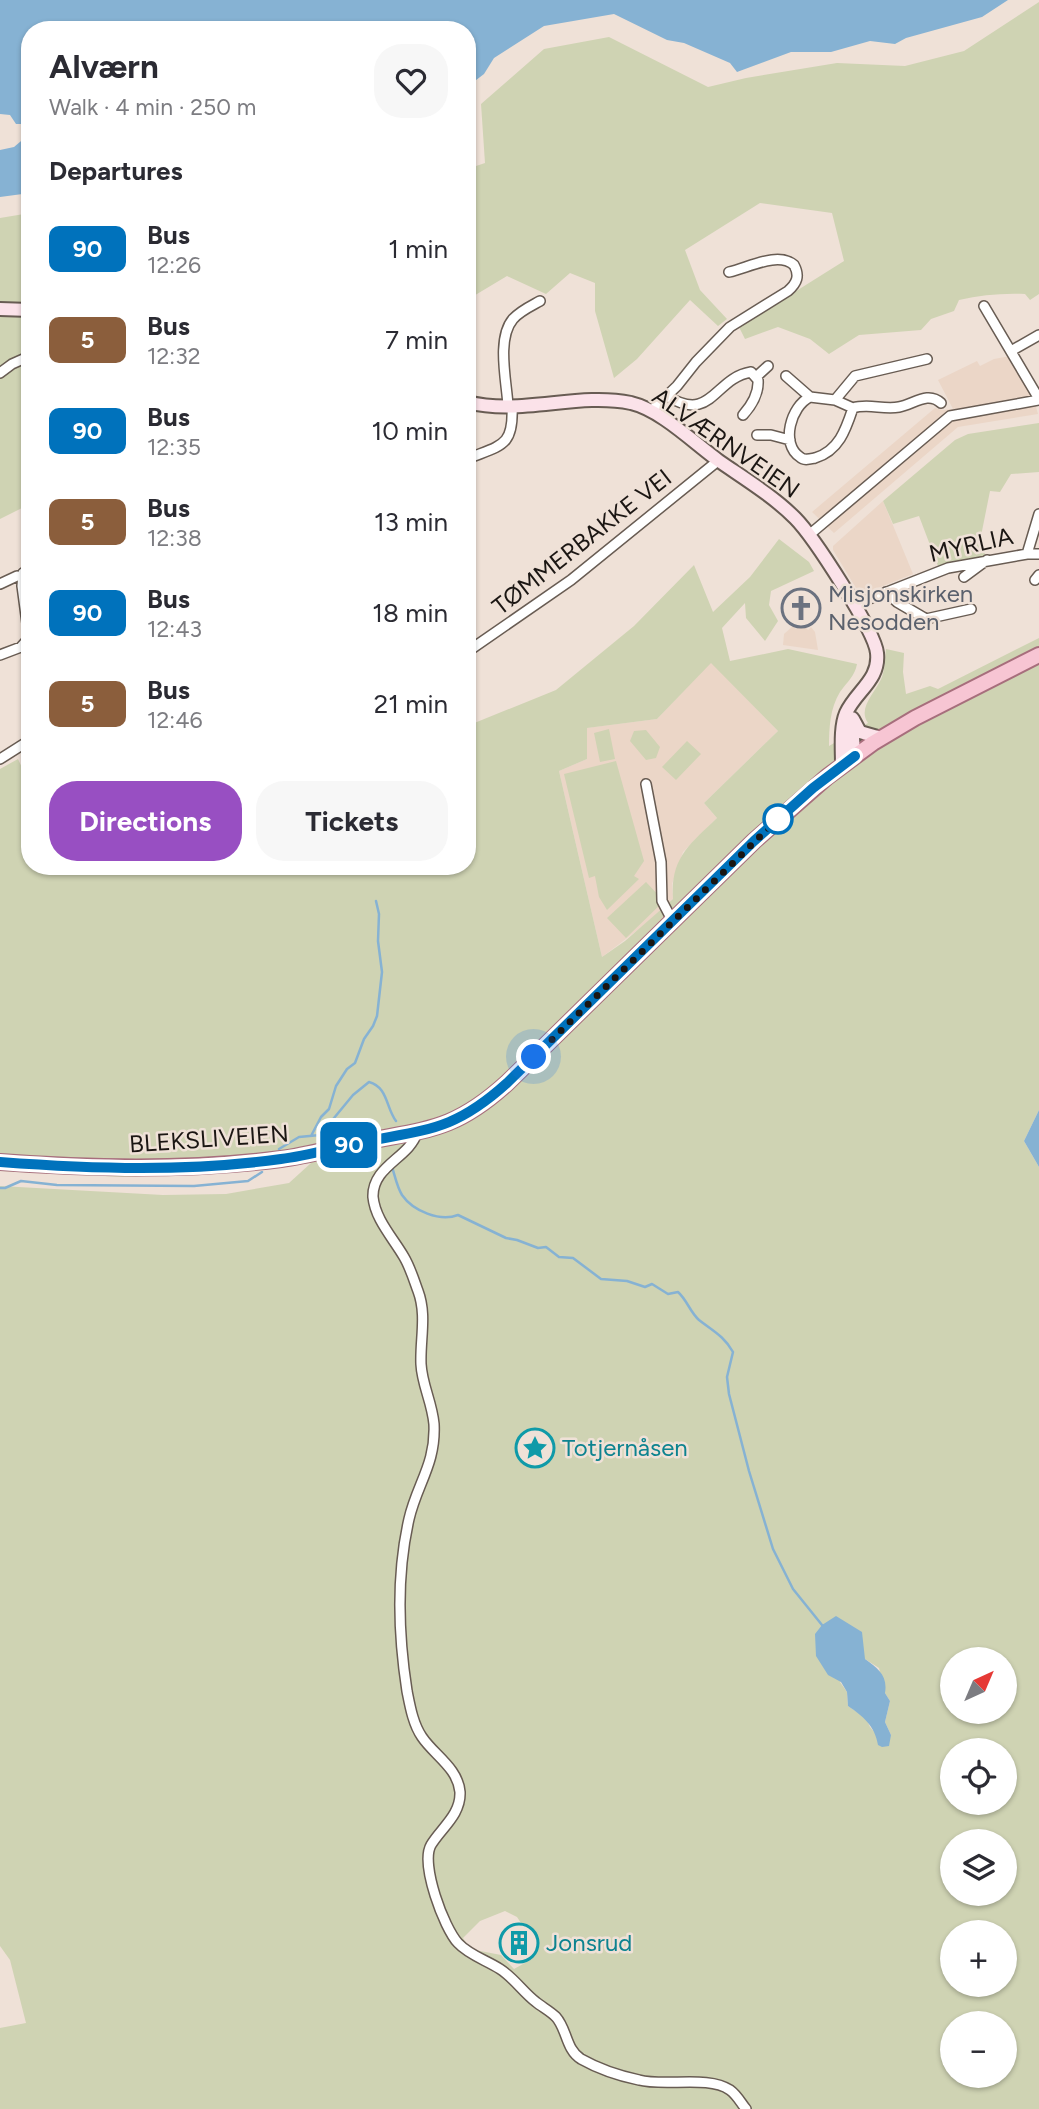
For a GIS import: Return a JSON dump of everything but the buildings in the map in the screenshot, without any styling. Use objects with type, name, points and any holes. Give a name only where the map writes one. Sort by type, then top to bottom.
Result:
[{"type":"main road","points":[[0,309],[21,310]]},
{"type":"main road","name":"ALVÆRNVEIEN","points":[[476,403],[510,406],[613,401],[636,405],[651,411],[784,508],[809,535],[873,637],[877,657],[874,674],[845,715],[842,765]]},
{"type":"main road","name":"BLEKSLIVEIEN","points":[[0,1162],[105,1168],[252,1163],[304,1156],[417,1133],[453,1122],[489,1099],[788,810],[842,765],[881,738],[1039,655]]},
{"type":"main road","name":"ALVÆRNVEIEN","points":[[855,756],[852,716],[859,696]]},
{"type":"main road","points":[[852,716],[860,732],[881,738]]},
{"type":"street","points":[[651,411],[722,335],[749,314],[788,291],[796,283],[798,276],[794,265],[784,260],[761,262],[729,272]]},
{"type":"street","points":[[476,456],[496,448],[507,440],[513,428],[504,362],[507,329],[514,317],[540,301]]},
{"type":"street","points":[[809,535],[950,416],[1039,400],[984,306]]},
{"type":"street","points":[[1011,351],[1039,335]]},
{"type":"street","points":[[835,400],[855,376],[927,359]]},
{"type":"street","points":[[0,373],[21,360]]},
{"type":"street","points":[[756,377],[768,366]]},
{"type":"street","points":[[667,396],[682,405],[694,406],[751,372],[759,385],[756,397],[743,415]]},
{"type":"street","points":[[786,376],[810,397],[835,400],[853,408],[898,407],[928,397],[936,398],[941,403]]},
{"type":"street","points":[[810,397],[799,404],[793,414],[790,440],[798,456],[805,460],[828,452],[841,438],[853,408]]},
{"type":"street","points":[[757,435],[790,440]]},
{"type":"street","name":"TØMMERBAKKE VEI","points":[[476,646],[571,580],[719,460]]},
{"type":"street","name":"MYRLIA","points":[[853,605],[948,568],[1027,554],[1039,514]]},
{"type":"street","points":[[1027,554],[1039,554]]},
{"type":"street","points":[[964,578],[987,560]]},
{"type":"street","points":[[0,584],[20,574],[21,580]]},
{"type":"street","points":[[886,592],[897,602],[926,619],[971,609]]},
{"type":"street","points":[[0,655],[21,647]]},
{"type":"street","points":[[0,759],[21,746]]},
{"type":"street","points":[[646,784],[661,863],[662,901],[672,920]]},
{"type":"street","points":[[417,1133],[414,1142],[381,1172],[373,1196],[377,1212],[405,1259],[422,1304],[421,1363],[423,1378],[432,1402],[433,1439],[430,1466],[410,1517],[399,1595],[398,1625],[407,1693],[416,1727],[452,1772],[460,1793],[452,1817],[428,1851],[438,1904],[447,1927],[460,1946],[503,1971],[533,2000],[555,2016],[578,2057],[642,2081],[704,2084],[725,2088],[735,2095],[746,2109]]},
{"type":"shaded area","points":[[1010,356],[1033,396],[1038,414],[958,427],[834,533],[812,512],[935,408],[953,409],[938,380],[977,361],[980,366],[994,359]]},
{"type":"shaded area","points":[[883,501],[913,574],[863,594],[859,593],[833,546]]},
{"type":"shaded area","points":[[802,625],[808,630],[811,627],[815,632],[818,650],[783,645],[784,634],[793,626],[796,629]]},
{"type":"shaded area","points":[[711,662],[778,731],[704,803],[717,818],[683,852],[672,884],[673,899],[602,957],[559,771],[587,759],[586,728],[657,719]]},
{"type":"green space","points":[[1039,2],[1039,294],[1030,300],[1025,294],[1016,294],[959,300],[954,311],[931,319],[921,330],[859,335],[829,354],[810,339],[778,327],[745,339],[739,327],[844,261],[832,213],[760,203],[685,250],[700,290],[727,319],[718,326],[690,300],[637,359],[614,378],[595,311],[595,283],[570,273],[546,294],[507,276],[476,295],[476,166],[485,163],[481,104],[544,49],[609,37],[708,87],[837,63],[905,66],[964,51]]},
{"type":"green space","points":[[21,214],[21,508],[0,519],[0,218]]},
{"type":"green space","points":[[1039,423],[1039,472],[1011,474],[1000,492],[990,491],[980,541],[984,545],[985,558],[938,566],[919,516],[893,524],[883,501],[955,440],[968,434]]},
{"type":"green space","points":[[779,539],[809,562],[814,571],[771,591],[769,605],[778,621],[765,641],[746,618],[745,603],[722,628],[730,661],[788,649],[857,664],[834,705],[829,746],[868,723],[865,717],[866,706],[882,677],[886,649],[904,653],[906,694],[930,686],[938,689],[1039,638],[1039,1110],[1024,1141],[1039,1167],[1039,2109],[0,2109],[0,2028],[26,2023],[10,1960],[0,1946],[0,1186],[163,1195],[226,1194],[289,1183],[311,1163],[236,1172],[123,1177],[0,1171],[0,769],[18,759],[21,766],[21,875],[476,875],[476,722],[556,690],[634,626],[694,565],[713,612],[750,577]],"holes":[[[711,663],[778,731],[704,803],[717,818],[690,844],[678,862],[673,899],[625,941],[602,957],[559,771],[587,759],[587,728],[657,719]],[[865,1659],[879,1668],[885,1693],[890,1701],[885,1722],[891,1735],[876,1734],[866,1718],[848,1706],[847,1692],[840,1682]],[[505,1911],[517,1917],[535,1944],[532,1959],[514,1969],[501,1955],[470,1949],[463,1938],[480,1921]]]},
{"type":"green space","points":[[609,729],[615,759],[600,762],[594,733]]},
{"type":"green space","points":[[646,730],[660,747],[656,758],[646,760],[630,741],[634,731]]},
{"type":"green space","points":[[687,741],[701,754],[676,780],[662,767]]},
{"type":"green space","points":[[616,761],[644,861],[634,876],[639,879],[607,910],[599,897],[595,876],[589,878],[564,774]]},
{"type":"green space","points":[[646,882],[664,901],[626,938],[607,918]]},
{"type":"water","points":[[0,0],[1008,0],[982,17],[906,38],[895,44],[870,41],[831,52],[791,52],[737,72],[730,63],[684,43],[667,40],[614,14],[544,26],[494,58],[484,74],[476,80],[476,21],[21,21],[21,124],[16,124],[10,115],[0,114]]},
{"type":"water","points":[[21,141],[21,194],[0,197],[0,150],[14,147]]},
{"type":"water","points":[[1039,1110],[1039,1167],[1024,1141]]},
{"type":"water","points":[[836,1616],[862,1632],[865,1659],[878,1669],[883,1677],[885,1693],[890,1701],[885,1722],[891,1735],[889,1746],[878,1745],[868,1722],[848,1706],[847,1692],[841,1682],[828,1675],[816,1656],[815,1634],[822,1625]]},
{"type":"waterway","points":[[311,1136],[321,1117],[329,1109],[336,1086],[347,1069],[355,1063],[377,1016],[382,972],[376,901]]},
{"type":"waterway","points":[[279,1149],[299,1137],[320,1135],[353,1095],[369,1082],[380,1088],[396,1121]]},
{"type":"waterway","points":[[392,1167],[402,1195],[413,1206],[427,1214],[443,1217],[458,1215],[506,1238],[538,1248],[546,1247],[559,1257],[573,1258],[601,1279],[627,1281],[645,1287],[652,1284],[668,1294],[678,1292],[696,1317],[726,1342],[733,1352],[727,1377],[729,1394],[773,1549],[793,1589],[822,1625]]},
{"type":"waterway","points":[[0,1188],[21,1181],[57,1185],[194,1186],[248,1181],[262,1172]]},
{"type":"bus line","name":"90","points":[[0,1162],[105,1168],[252,1163],[304,1156],[417,1133],[453,1122],[482,1104],[507,1083],[754,841],[813,788],[855,756]]},
{"type":"place","name":"Misjonskirken Nesodden","points":[[801,608]]},
{"type":"place","name":"Totjernåsen","points":[[535,1448]]},
{"type":"place","name":"Jonsrud","points":[[519,1943]]},
{"type":"route","points":[[534,1057],[778,819]]}]
